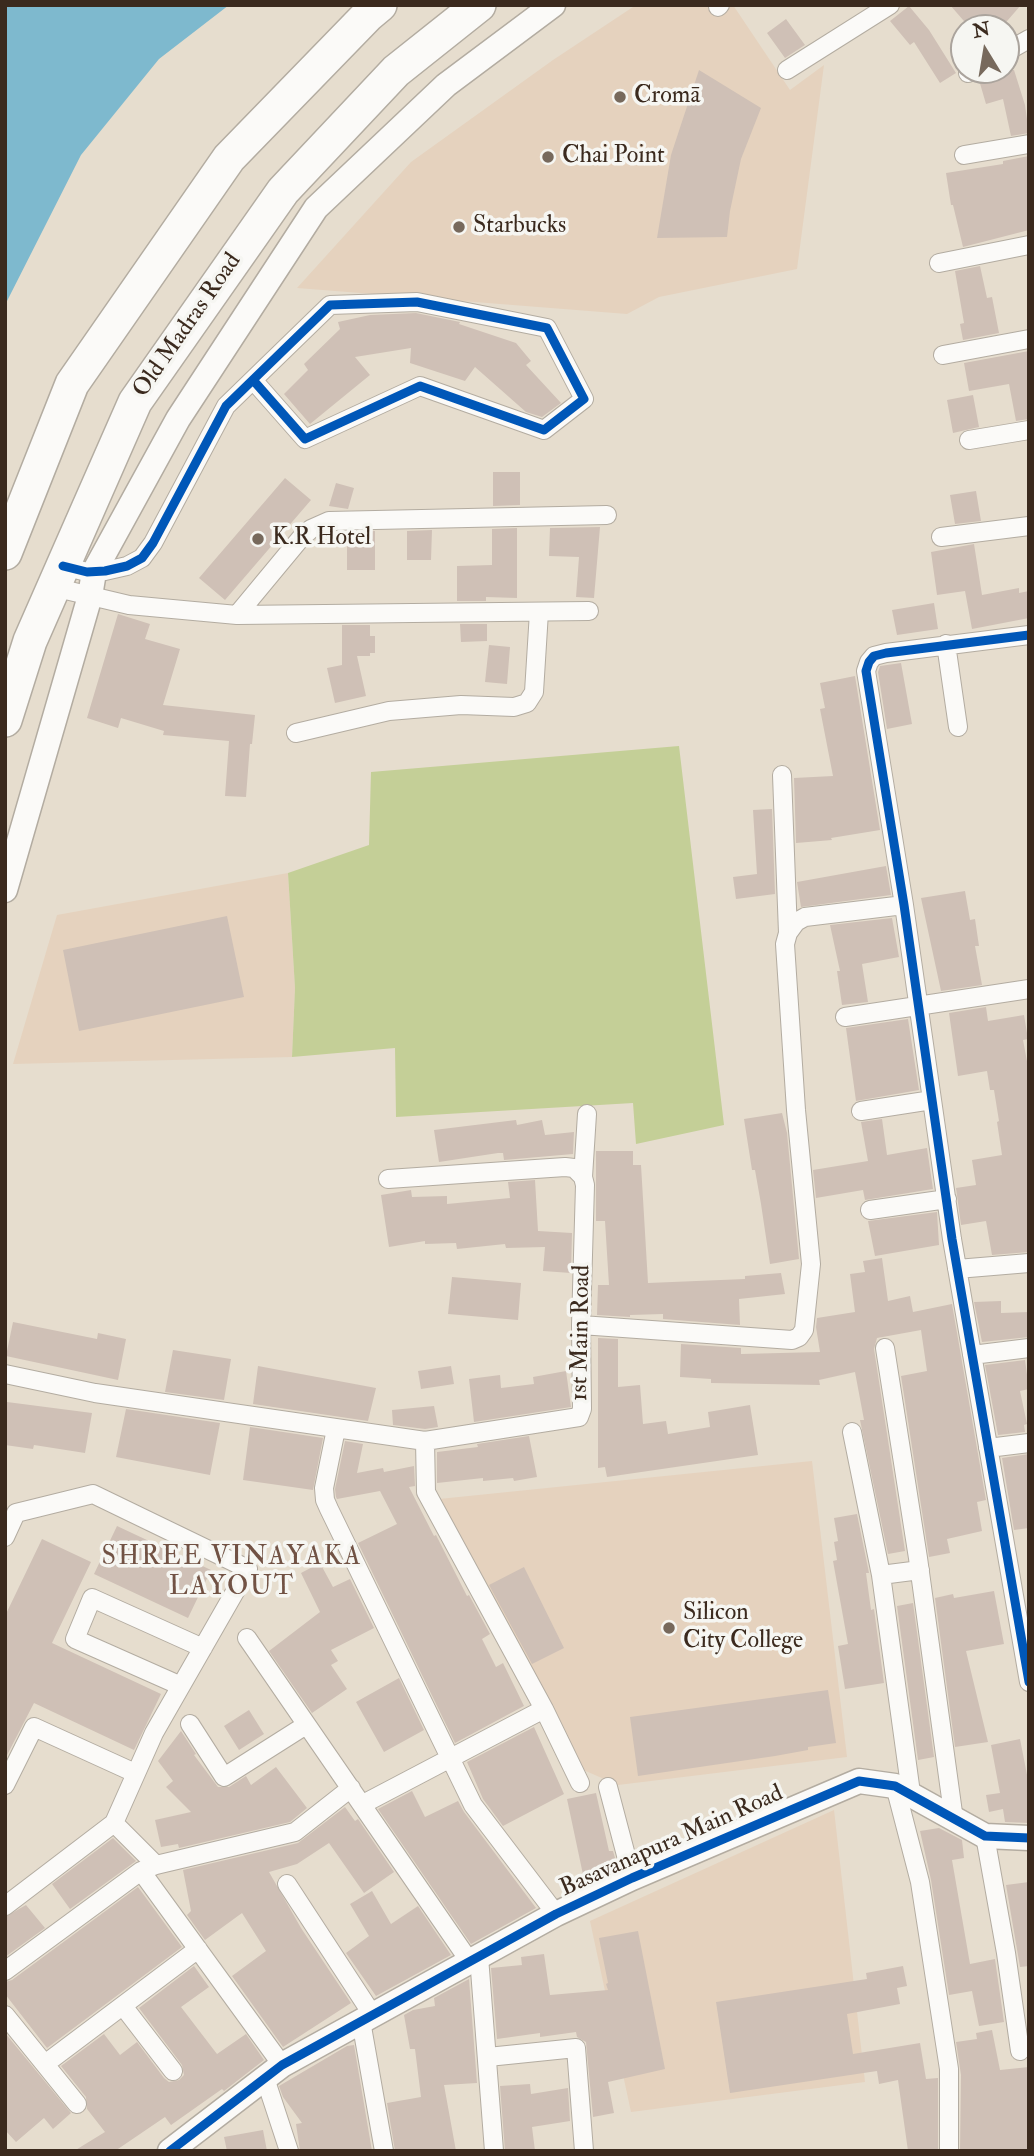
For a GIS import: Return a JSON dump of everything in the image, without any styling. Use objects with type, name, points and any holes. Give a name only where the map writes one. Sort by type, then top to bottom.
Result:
[{"type":"highway","points":[[5,553],[72,384],[229,158],[380,5]]},
{"type":"highway","name":"Old Madras Road","points":[[5,719],[30,641],[75,580],[135,402],[283,191],[396,71],[479,5]]},
{"type":"street","points":[[5,890],[75,580],[316,208],[446,85],[553,5]]},
{"type":"street","points":[[787,70],[890,5]]},
{"type":"street","points":[[964,155],[1029,144]]},
{"type":"street","points":[[939,263],[1029,244]]},
{"type":"street","points":[[75,580],[127,566],[142,558],[153,543],[226,406],[330,305],[417,302],[547,328],[584,399],[544,430],[419,386],[305,439],[253,380]]},
{"type":"street","points":[[943,355],[1029,339]]},
{"type":"street","points":[[969,440],[1029,430]]},
{"type":"street","points":[[237,615],[299,539],[311,529],[329,521],[607,515]]},
{"type":"street","points":[[941,537],[1029,526]]},
{"type":"street","points":[[75,580],[129,605],[237,615],[589,611]]},
{"type":"street","points":[[296,733],[389,712],[461,705],[514,707],[527,703],[534,692],[539,612]]},
{"type":"street","points":[[1029,635],[946,644],[874,656],[866,671],[904,905],[957,1269],[1029,1682]]},
{"type":"street","points":[[946,644],[958,727]]},
{"type":"street","points":[[580,1325],[792,1340],[804,1330],[811,1264],[796,1110],[785,944],[788,933],[782,775]]},
{"type":"street","points":[[788,933],[796,922],[805,917],[904,905]]},
{"type":"street","points":[[845,1017],[1029,989]]},
{"type":"street","points":[[860,1111],[932,1100]]},
{"type":"street","name":"1st Main Road","points":[[425,1441],[579,1417],[582,1400],[580,1325],[587,1114]]},
{"type":"street","points":[[388,1179],[565,1167],[574,1168],[583,1177]]},
{"type":"street","points":[[870,1210],[947,1199]]},
{"type":"street","points":[[957,1269],[1029,1263]]},
{"type":"street","points":[[885,1348],[920,1570],[954,1820]]},
{"type":"street","points":[[972,1355],[1029,1348]]},
{"type":"street","points":[[5,1374],[95,1393],[425,1441],[426,1492],[544,1709],[580,1783]]},
{"type":"street","points":[[336,1429],[324,1488],[325,1500],[473,1805],[556,1914]]},
{"type":"street","points":[[852,1432],[881,1575],[903,1789],[949,2070],[949,2151]]},
{"type":"street","points":[[988,1448],[1029,1443]]},
{"type":"street","points":[[5,1537],[16,1513],[93,1494],[248,1569],[135,1773],[114,1823],[5,1906]]},
{"type":"street","points":[[881,1575],[920,1570]]},
{"type":"street","points":[[181,1686],[75,1639],[92,1598],[203,1648]]},
{"type":"street","points":[[247,1638],[306,1725],[475,1959],[488,2057],[494,2151]]},
{"type":"street","points":[[363,1804],[544,1709]]},
{"type":"street","points":[[190,1724],[225,1777],[306,1725]]},
{"type":"street","points":[[5,1785],[34,1727],[135,1773]]},
{"type":"street","name":"Basavanapura Main Road","points":[[170,2151],[274,2071],[556,1914],[632,1878],[859,1781],[903,1789],[985,1836],[1029,1838]]},
{"type":"street","points":[[608,1787],[632,1878]]},
{"type":"street","points":[[5,1971],[149,1868],[295,1832],[351,1788]]},
{"type":"street","points":[[114,1823],[149,1868],[274,2071],[289,2151]]},
{"type":"street","points":[[985,1836],[1020,2051]]},
{"type":"street","points":[[287,1884],[367,2018],[384,2151]]},
{"type":"street","points":[[45,2064],[198,1949]]},
{"type":"street","points":[[123,2006],[173,2071]]},
{"type":"street","points":[[5,2015],[77,2104]]},
{"type":"street","points":[[488,2057],[576,2048],[584,2151]]},
{"type":"shaded area","points":[[636,5],[733,5],[790,90],[824,65],[797,269],[659,297],[627,314],[297,288],[411,162],[553,60]]},
{"type":"shaded area","points":[[288,873],[295,988],[292,1057],[13,1064],[57,915]]},
{"type":"shaded area","name":"Silicon City College","points":[[812,1461],[847,1757],[618,1785],[581,1769],[439,1499]]},
{"type":"shaded area","points":[[834,1810],[865,2082],[631,2112],[590,1921]]},
{"type":"green space","points":[[679,746],[724,1125],[636,1144],[633,1103],[396,1117],[395,1048],[292,1057],[295,988],[288,873],[369,845],[371,772]]},
{"type":"water","points":[[5,5],[229,5],[159,59],[81,155],[5,305]]},
{"type":"building","points":[[950,5],[1021,5],[1013,14],[958,14]]},
{"type":"building","points":[[909,6],[929,30],[950,63],[950,77],[940,83],[914,42],[910,45],[890,21]]},
{"type":"building","points":[[786,19],[805,45],[785,58],[767,33]]},
{"type":"building","points":[[699,70],[761,108],[741,159],[727,237],[657,238],[671,155]]},
{"type":"building","points":[[980,84],[1018,84],[1029,133],[1011,136],[1003,99],[986,104]]},
{"type":"building","points":[[1029,156],[1029,230],[963,247],[951,205],[946,173],[1003,164],[1003,161]]},
{"type":"building","points":[[980,266],[987,298],[992,297],[999,333],[963,340],[960,324],[964,323],[955,271]]},
{"type":"building","points":[[416,313],[460,322],[459,324],[516,343],[531,361],[526,365],[561,403],[542,417],[526,412],[475,367],[465,381],[410,363],[411,348],[355,357],[370,375],[310,424],[284,394],[308,370],[304,364],[340,329],[338,322],[370,315]]},
{"type":"building","points":[[1029,351],[1029,419],[1016,421],[1009,384],[969,391],[964,363]]},
{"type":"building","points":[[973,395],[979,427],[953,433],[947,400]]},
{"type":"building","points":[[493,472],[520,472],[520,505],[493,506]]},
{"type":"building","points":[[285,478],[311,500],[225,600],[199,578]]},
{"type":"building","points":[[336,483],[354,488],[348,509],[329,506]]},
{"type":"building","points":[[976,491],[981,521],[955,524],[950,495]]},
{"type":"building","points":[[600,527],[594,598],[576,597],[579,557],[549,556],[550,528]]},
{"type":"building","points":[[517,528],[517,598],[486,597],[486,601],[457,601],[457,566],[492,565],[492,529]]},
{"type":"building","points":[[432,530],[431,560],[407,560],[407,531]]},
{"type":"building","points":[[375,531],[375,570],[347,570],[347,532]]},
{"type":"building","points":[[974,544],[982,595],[1019,588],[1019,593],[1029,591],[1029,618],[972,629],[965,591],[937,595],[931,552]]},
{"type":"building","points":[[934,603],[938,629],[897,635],[892,610]]},
{"type":"building","points":[[118,614],[150,624],[145,639],[180,649],[163,705],[255,715],[246,797],[225,796],[229,741],[163,735],[164,731],[121,718],[118,728],[87,718]]},
{"type":"building","points":[[460,624],[487,624],[487,641],[461,642]]},
{"type":"building","points":[[342,625],[370,625],[370,636],[375,636],[375,653],[370,653],[370,656],[357,656],[366,696],[335,703],[327,668],[342,665]]},
{"type":"building","points":[[489,645],[510,647],[507,684],[485,682]]},
{"type":"building","points":[[901,663],[912,724],[887,729],[878,672],[880,666]]},
{"type":"building","points":[[855,676],[880,830],[831,838],[832,840],[796,843],[794,778],[833,776],[820,709],[825,708],[820,683]]},
{"type":"building","points":[[772,809],[775,894],[736,899],[733,877],[757,874],[753,810]]},
{"type":"building","points":[[886,866],[891,895],[801,907],[797,882]]},
{"type":"building","points":[[965,891],[970,920],[975,919],[979,946],[975,946],[982,985],[941,991],[921,898]]},
{"type":"building","points":[[227,916],[244,997],[79,1031],[63,950]]},
{"type":"building","points":[[892,918],[899,957],[862,964],[868,1002],[842,1005],[837,971],[840,971],[830,925]]},
{"type":"building","points":[[986,1007],[988,1021],[1024,1015],[1028,1039],[1023,1040],[1029,1072],[1029,1252],[992,1255],[986,1221],[961,1225],[956,1188],[976,1185],[972,1160],[1002,1155],[994,1090],[990,1090],[987,1071],[958,1076],[949,1013]]},
{"type":"building","points":[[908,1019],[919,1090],[856,1101],[846,1028]]},
{"type":"building","points":[[782,1113],[787,1133],[799,1259],[770,1264],[744,1119]]},
{"type":"building","points":[[882,1119],[887,1155],[927,1148],[933,1189],[865,1200],[863,1190],[816,1198],[813,1170],[868,1161],[861,1122]]},
{"type":"building","points":[[516,1120],[517,1125],[542,1120],[545,1135],[574,1132],[573,1154],[504,1160],[503,1153],[498,1153],[439,1162],[434,1130]]},
{"type":"building","points":[[596,1151],[633,1151],[633,1165],[641,1165],[648,1283],[745,1279],[745,1276],[781,1273],[785,1294],[739,1299],[740,1325],[663,1319],[663,1314],[630,1317],[597,1315],[598,1285],[609,1285],[605,1221],[596,1221]]},
{"type":"building","points":[[535,1180],[538,1231],[572,1233],[571,1273],[543,1271],[545,1247],[506,1248],[505,1244],[457,1249],[456,1243],[425,1244],[425,1241],[389,1247],[381,1195],[411,1190],[412,1197],[447,1196],[447,1204],[510,1198],[508,1182]]},
{"type":"building","points":[[937,1212],[939,1245],[875,1256],[868,1221]]},
{"type":"building","points":[[882,1258],[888,1301],[910,1296],[913,1312],[952,1304],[986,1500],[977,1502],[982,1531],[947,1539],[950,1553],[929,1557],[901,1376],[927,1371],[921,1330],[877,1338],[874,1349],[905,1551],[888,1554],[860,1420],[864,1420],[855,1372],[819,1380],[820,1385],[711,1383],[711,1379],[680,1377],[681,1344],[741,1348],[741,1354],[820,1352],[817,1318],[855,1312],[850,1274],[865,1272],[863,1261]]},
{"type":"building","points":[[452,1277],[521,1283],[518,1320],[448,1314]]},
{"type":"building","points":[[1001,1301],[1001,1313],[1029,1312],[1029,1337],[982,1342],[974,1302]]},
{"type":"building","points":[[13,1322],[97,1339],[98,1333],[126,1339],[118,1380],[6,1356]]},
{"type":"building","points":[[598,1338],[618,1339],[618,1387],[640,1385],[643,1424],[666,1421],[668,1434],[710,1427],[708,1412],[750,1405],[758,1455],[607,1477],[605,1467],[598,1468]]},
{"type":"building","points":[[173,1350],[231,1359],[224,1400],[165,1392]]},
{"type":"building","points":[[1025,1360],[1029,1389],[1020,1391],[1027,1424],[1024,1425],[1025,1432],[998,1435],[985,1365]]},
{"type":"building","points":[[258,1366],[376,1388],[368,1421],[253,1404]]},
{"type":"building","points":[[451,1366],[454,1384],[421,1389],[418,1371]]},
{"type":"building","points":[[566,1371],[571,1407],[474,1422],[469,1379],[500,1375],[501,1388],[534,1384],[533,1377]]},
{"type":"building","points":[[7,1402],[92,1413],[85,1453],[34,1445],[33,1449],[5,1445]]},
{"type":"building","points":[[434,1406],[438,1427],[425,1429],[393,1425],[392,1410]]},
{"type":"building","points":[[126,1409],[220,1423],[210,1475],[116,1457]]},
{"type":"building","points":[[250,1427],[323,1438],[313,1490],[243,1480]]},
{"type":"building","points":[[529,1436],[537,1477],[514,1481],[513,1478],[483,1481],[483,1478],[437,1483],[437,1452]]},
{"type":"building","points":[[345,1441],[363,1444],[357,1473],[383,1468],[384,1472],[414,1466],[415,1486],[409,1487],[490,1634],[482,1639],[496,1667],[503,1663],[524,1706],[455,1743],[358,1543],[397,1524],[380,1491],[337,1499],[336,1497],[335,1489]]},
{"type":"building","points":[[1029,1454],[1029,1528],[1014,1530],[1002,1458]]},
{"type":"building","points":[[857,1514],[869,1573],[866,1573],[871,1610],[874,1609],[884,1683],[845,1689],[838,1646],[848,1644],[833,1561],[837,1560],[834,1542],[838,1541],[834,1518]]},
{"type":"building","points":[[117,1526],[211,1570],[188,1618],[94,1574]]},
{"type":"building","points":[[42,1539],[91,1562],[52,1643],[161,1694],[134,1750],[34,1703],[5,1759],[5,1616]]},
{"type":"building","points":[[320,1563],[333,1587],[350,1579],[374,1628],[331,1650],[338,1661],[331,1665],[347,1689],[312,1713],[269,1651],[320,1612],[301,1573]]},
{"type":"building","points":[[524,1567],[564,1648],[532,1664],[489,1585]]},
{"type":"building","points":[[994,1591],[1004,1644],[966,1651],[988,1742],[955,1747],[935,1598],[953,1594],[954,1598]]},
{"type":"building","points":[[913,1603],[934,1757],[918,1760],[897,1606]]},
{"type":"building","points":[[399,1678],[424,1730],[384,1752],[356,1702]]},
{"type":"building","points":[[828,1690],[836,1743],[775,1756],[638,1776],[630,1717]]},
{"type":"building","points":[[249,1710],[264,1734],[239,1750],[224,1726]]},
{"type":"building","points":[[534,1727],[564,1794],[503,1826],[483,1799],[467,1762]]},
{"type":"building","points":[[181,1731],[196,1754],[194,1755],[218,1787],[229,1787],[246,1776],[251,1785],[276,1767],[307,1808],[290,1822],[179,1848],[178,1844],[161,1847],[155,1820],[191,1812],[166,1787],[173,1781],[158,1761]]},
{"type":"building","points":[[1020,1739],[1029,1785],[1029,1823],[1005,1822],[1003,1809],[989,1812],[986,1795],[1000,1793],[991,1745]]},
{"type":"building","points":[[412,1791],[425,1817],[458,1801],[536,1908],[471,1944],[378,1809]]},
{"type":"building","points":[[596,1793],[609,1851],[613,1851],[618,1868],[585,1884],[567,1799]]},
{"type":"building","points":[[345,1807],[355,1821],[358,1819],[394,1872],[364,1893],[329,1843],[297,1864],[269,1872],[301,1928],[351,2003],[283,2047],[232,1976],[266,1951],[242,1913],[205,1940],[187,1915],[191,1911],[183,1870],[298,1843]]},
{"type":"building","points":[[939,1828],[962,1840],[964,1858],[952,1860],[970,1964],[995,1959],[1004,2022],[979,2026],[972,1991],[949,1995],[931,1880],[920,1831]]},
{"type":"building","points":[[113,1838],[136,1861],[70,1909],[52,1884]]},
{"type":"building","points":[[1029,1882],[1029,1966],[1020,1967],[1006,1885]]},
{"type":"building","points":[[138,1887],[182,1947],[47,2048],[5,1994],[5,1982],[12,1980]]},
{"type":"building","points":[[372,1891],[391,1924],[418,1906],[451,1955],[376,1996],[346,1953],[369,1936],[350,1904]]},
{"type":"building","points":[[26,1905],[45,1928],[5,1957],[5,1917]]},
{"type":"building","points":[[638,1931],[665,2069],[608,2082],[614,2113],[593,2117],[586,2042],[577,2037],[576,2032],[540,2037],[540,2033],[497,2039],[491,1968],[522,1965],[521,1957],[544,1954],[550,1995],[608,1990],[599,1938]]},
{"type":"building","points":[[194,1966],[209,1987],[181,2007],[217,2054],[246,2034],[264,2060],[224,2091],[222,2089],[171,2125],[165,2117],[115,2151],[74,2151],[105,2132],[87,2109],[86,2097],[61,2066],[104,2034],[120,2055],[137,2042],[164,2078],[169,2082],[179,2080],[184,2075],[182,2065],[139,2008]]},
{"type":"building","points":[[903,1966],[907,1986],[897,1988],[900,2004],[847,2014],[853,2054],[920,2043],[926,2079],[938,2078],[938,2151],[908,2151],[898,2080],[879,2084],[877,2071],[730,2093],[716,2002],[867,1979],[866,1973]]},
{"type":"building","points":[[469,1979],[477,2083],[444,2085],[456,2151],[395,2151],[387,2103],[421,2097],[415,2049],[410,2049],[404,2015],[413,2010],[435,2006],[434,1998]]},
{"type":"building","points":[[992,2030],[1000,2070],[1029,2067],[1029,2151],[960,2151],[961,2075],[956,2042],[977,2039],[976,2033]]},
{"type":"building","points":[[5,2033],[71,2113],[53,2129],[44,2118],[16,2142],[5,2130]]},
{"type":"building","points":[[354,2045],[372,2151],[300,2151],[296,2124],[302,2123],[283,2097],[279,2086],[347,2046]]},
{"type":"building","points":[[530,2084],[531,2094],[568,2088],[570,2121],[532,2127],[535,2151],[505,2151],[500,2086]]},
{"type":"building","points":[[263,2130],[267,2151],[227,2151],[224,2137]]},
{"type":"cycle path","points":[[63,566],[87,572],[105,571],[127,566],[142,558],[153,543],[226,406],[330,305],[417,302],[547,328],[584,399],[544,430],[420,386],[305,439],[253,380]]},
{"type":"cycle path","points":[[1029,635],[886,653],[874,656],[866,671],[904,905],[952,1239],[1029,1682]]},
{"type":"cycle path","points":[[170,2151],[282,2065],[556,1914],[632,1878],[859,1781],[895,1786],[985,1836],[1029,1838]]},
{"type":"place","name":"Cromā","points":[[620,97]]},
{"type":"place","name":"Chai Point","points":[[548,157]]},
{"type":"place","name":"Starbucks","points":[[459,227]]},
{"type":"place","name":"K.R Hotel","points":[[258,539]]},
{"type":"place","name":"Silicon City College","points":[[669,1628]]},
{"type":"district","name":"SHREE VINAYAKA LAYOUT","points":[[232,1573]]}]
